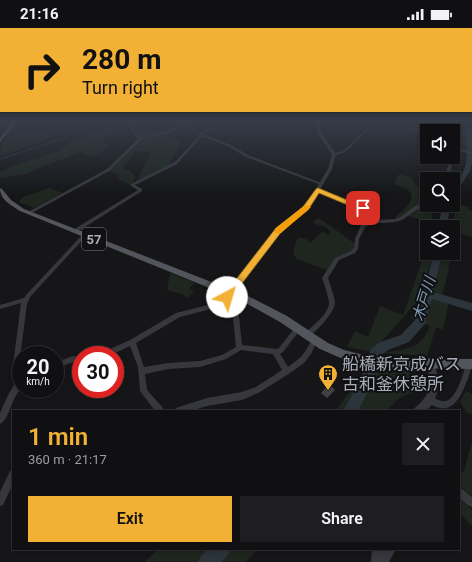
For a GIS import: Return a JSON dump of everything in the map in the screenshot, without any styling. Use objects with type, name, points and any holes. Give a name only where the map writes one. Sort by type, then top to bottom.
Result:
[{"type":"main road","name":"57","points":[[0,190],[13,204],[29,213],[231,292],[265,308],[298,328],[311,338],[340,354],[362,359],[430,364],[471,364]]},
{"type":"street","points":[[29,213],[108,170],[134,145]]},
{"type":"street","points":[[76,231],[141,190],[132,185],[176,163],[192,145]]},
{"type":"street","points":[[227,145],[360,207],[377,221]]},
{"type":"street","points":[[123,346],[178,315],[219,304],[231,292],[279,230],[306,209],[332,164],[334,154],[327,145]]},
{"type":"street","points":[[334,154],[347,151],[352,145]]},
{"type":"street","points":[[460,151],[472,153]]},
{"type":"street","points":[[182,410],[207,402],[234,398],[254,392],[302,361],[307,355],[311,338],[331,307],[332,303],[325,278],[328,271],[337,259],[353,252],[356,248],[357,239],[363,226],[377,221],[396,220],[404,217],[420,204]]},
{"type":"street","points":[[19,346],[24,304],[28,296],[86,235]]},
{"type":"street","points":[[0,307],[26,300]]},
{"type":"street","points":[[219,304],[236,316],[239,348]]},
{"type":"street","points":[[142,371],[168,366],[200,364],[224,357],[239,348],[275,352],[281,350],[298,328]]},
{"type":"street","points":[[132,342],[142,371],[144,392],[159,410]]},
{"type":"street","points":[[275,352],[287,372]]},
{"type":"street","points":[[419,410],[430,400],[434,383],[430,364]]},
{"type":"street","points":[[430,400],[438,405],[445,405],[455,398],[471,364]]},
{"type":"street","points":[[0,420],[4,416],[12,392]]},
{"type":"street","points":[[0,502],[12,476]]},
{"type":"street","points":[[460,493],[472,503]]},
{"type":"street","points":[[377,562],[378,550]]},
{"type":"street","points":[[383,562],[390,550]]},
{"type":"shaded area","points":[[2,145],[30,145],[8,154],[0,155]]},
{"type":"shaded area","points":[[67,145],[108,145],[103,151],[91,157],[81,152],[26,174],[0,178],[0,173],[11,166],[59,151]]},
{"type":"shaded area","points":[[135,145],[180,145],[169,165],[136,182],[151,152],[135,151],[123,167],[126,170],[130,170],[135,177],[132,186],[120,180],[117,174],[108,171]]},
{"type":"shaded area","points":[[460,145],[469,145],[469,152],[460,150]]},
{"type":"shaded area","points":[[399,174],[412,178],[420,188],[420,202],[396,219],[396,216],[407,206],[412,198],[408,190],[394,184]]},
{"type":"shaded area","points":[[49,188],[63,193],[34,208],[19,202],[23,197]]},
{"type":"shaded area","points":[[460,204],[468,207],[469,210],[472,211],[472,237],[460,233],[460,220],[452,220],[456,212],[460,212]]},
{"type":"shaded area","points":[[420,205],[420,212],[433,212],[431,220],[421,220],[408,216]]},
{"type":"shaded area","points":[[319,218],[354,243],[355,247],[352,252],[336,258],[327,270],[296,259],[293,251],[298,237],[306,239],[310,243],[322,232],[329,235],[330,232],[326,227],[312,222]]},
{"type":"shaded area","points":[[422,260],[432,260],[418,301],[372,352],[347,347],[355,331],[368,337],[380,306],[403,315]]},
{"type":"shaded area","points":[[437,260],[449,260],[448,273],[442,296],[427,292]]},
{"type":"shaded area","points":[[170,273],[195,283],[189,288],[194,291],[187,298],[182,294],[167,290]]},
{"type":"shaded area","points":[[426,294],[449,302],[443,330],[436,327],[427,356],[383,353],[412,347],[427,334],[430,326],[410,318],[425,304]]},
{"type":"shaded area","points":[[366,368],[406,370],[425,384],[418,391],[398,399],[389,410],[336,410]]},
{"type":"shaded area","points":[[466,391],[472,394],[472,414],[466,412],[460,401]]},
{"type":"shaded area","points":[[472,442],[472,496],[460,487],[460,474],[464,471]]},
{"type":"shaded area","points":[[460,499],[472,510],[472,526],[460,514]]},
{"type":"shaded area","points":[[157,550],[208,550],[198,562],[145,562]]},
{"type":"shaded area","points":[[220,550],[257,550],[246,562],[210,562]]},
{"type":"building","name":"船橋新京成バス 古和釜休憩所","points":[[329,384],[335,390],[327,398],[321,393]]},
{"type":"waterway","points":[[0,159],[43,145]]},
{"type":"waterway","name":"木戸川","points":[[460,182],[467,171],[469,164],[470,145]]},
{"type":"waterway","name":"木戸川","points":[[444,220],[445,212]]},
{"type":"waterway","name":"木戸川","points":[[351,410],[365,386],[375,353],[384,346],[405,339],[421,321],[436,260]]},
{"type":"waterway","points":[[428,294],[472,307]]},
{"type":"waterway","name":"木戸川","points":[[207,562],[221,550]]},
{"type":"slow traffic","points":[[278,231],[307,207]]},
{"type":"place","name":"船橋新京成バス 古和釜休憩所","points":[[328,391]]},
{"type":"route","points":[[227,297],[279,230],[306,209],[318,190],[363,208]]}]
